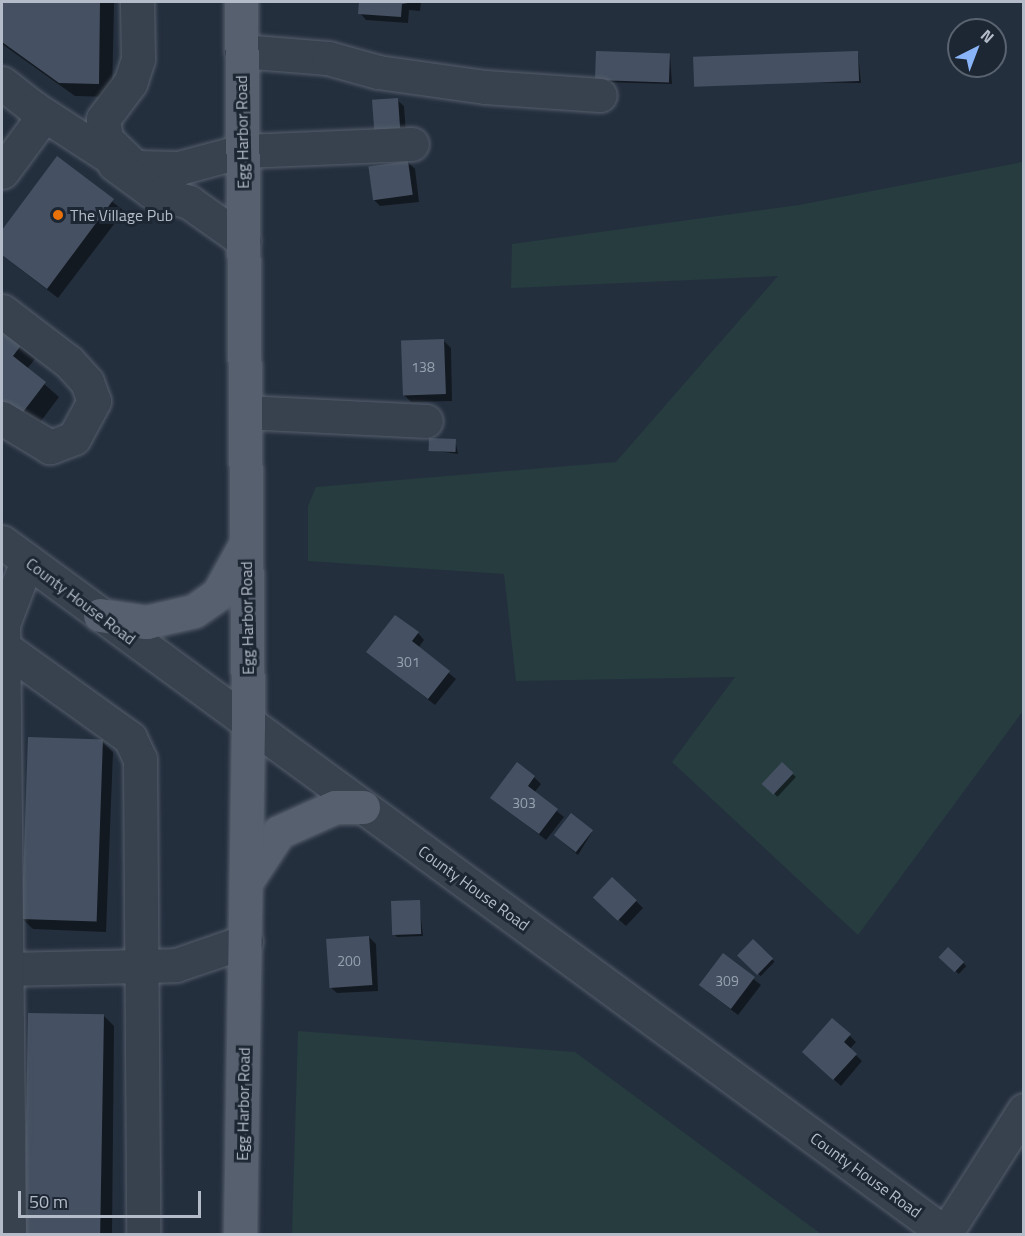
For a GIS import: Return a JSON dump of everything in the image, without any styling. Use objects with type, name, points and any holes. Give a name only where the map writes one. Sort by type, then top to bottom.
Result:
[{"type":"main road","name":"Egg Harbor Road","points":[[240,1234],[249,725],[241,2]]},
{"type":"main road","points":[[100,615],[146,622],[194,611],[218,594],[247,541]]},
{"type":"main road","points":[[248,879],[279,832],[317,812],[363,807]]},
{"type":"street","points":[[137,2],[138,59],[130,84],[103,119],[106,139],[124,165],[151,191],[189,202],[244,241]]},
{"type":"street","points":[[241,51],[328,58],[378,72],[485,87],[600,95]]},
{"type":"street","points":[[2,83],[34,108],[124,165],[178,168],[242,151],[412,144]]},
{"type":"street","points":[[2,172],[39,122],[34,108]]},
{"type":"street","points":[[2,311],[69,362],[87,382],[94,401],[74,438],[51,447],[2,418]]},
{"type":"street","points":[[245,412],[426,421]]},
{"type":"street","name":"County House Road","points":[[2,542],[945,1234]]},
{"type":"street","points":[[9,1234],[2,646],[3,624],[27,561]]},
{"type":"street","points":[[2,646],[137,748],[142,967],[143,1234]]},
{"type":"street","points":[[6,969],[142,967],[201,959],[246,941]]},
{"type":"street","points":[[945,1234],[1023,1110]]},
{"type":"green space","points":[[1023,162],[1023,711],[858,935],[672,762],[735,677],[516,681],[504,574],[308,561],[308,506],[316,487],[616,462],[778,276],[511,288],[512,244],[799,205]]},
{"type":"green space","points":[[298,1031],[575,1052],[821,1234],[292,1234]]},
{"type":"building","points":[[2,2],[100,2],[99,84],[59,83],[2,42]]},
{"type":"building","points":[[359,2],[414,2],[402,4],[401,17],[358,14]]},
{"type":"building","points":[[596,51],[670,54],[669,83],[595,80]]},
{"type":"building","points":[[858,51],[859,81],[694,87],[693,57]]},
{"type":"building","points":[[398,98],[400,128],[374,130],[372,100]]},
{"type":"building","name":"The Village Pub","points":[[57,156],[114,199],[47,289],[2,255],[2,230]]},
{"type":"building","points":[[408,161],[413,195],[373,200],[368,167]]},
{"type":"building","points":[[2,329],[22,344],[13,356],[46,382],[20,416],[2,402]]},
{"type":"building","points":[[444,339],[446,394],[403,395],[401,341]]},
{"type":"building","points":[[429,438],[456,439],[456,452],[429,451]]},
{"type":"building","points":[[395,615],[419,632],[412,641],[450,671],[428,699],[366,652]]},
{"type":"building","points":[[28,737],[103,740],[97,922],[22,919]]},
{"type":"building","points":[[517,762],[535,776],[528,786],[558,809],[539,834],[490,798]]},
{"type":"building","points":[[782,762],[794,773],[773,795],[762,784]]},
{"type":"building","points":[[571,813],[593,830],[576,852],[554,835]]},
{"type":"building","points":[[612,877],[637,900],[618,921],[593,897]]},
{"type":"building","points":[[420,900],[421,934],[392,935],[391,901]]},
{"type":"building","points":[[369,936],[372,985],[330,988],[326,939]]},
{"type":"building","points":[[753,939],[773,958],[757,975],[737,956]]},
{"type":"building","points":[[948,947],[964,962],[955,972],[938,957]]},
{"type":"building","points":[[723,953],[755,977],[731,1009],[699,985]]},
{"type":"building","points":[[28,1013],[104,1014],[100,1234],[24,1234]]},
{"type":"building","points":[[832,1018],[851,1034],[844,1042],[857,1054],[833,1080],[802,1052]]},
{"type":"place","name":"The Village Pub","points":[[58,215]]}]
